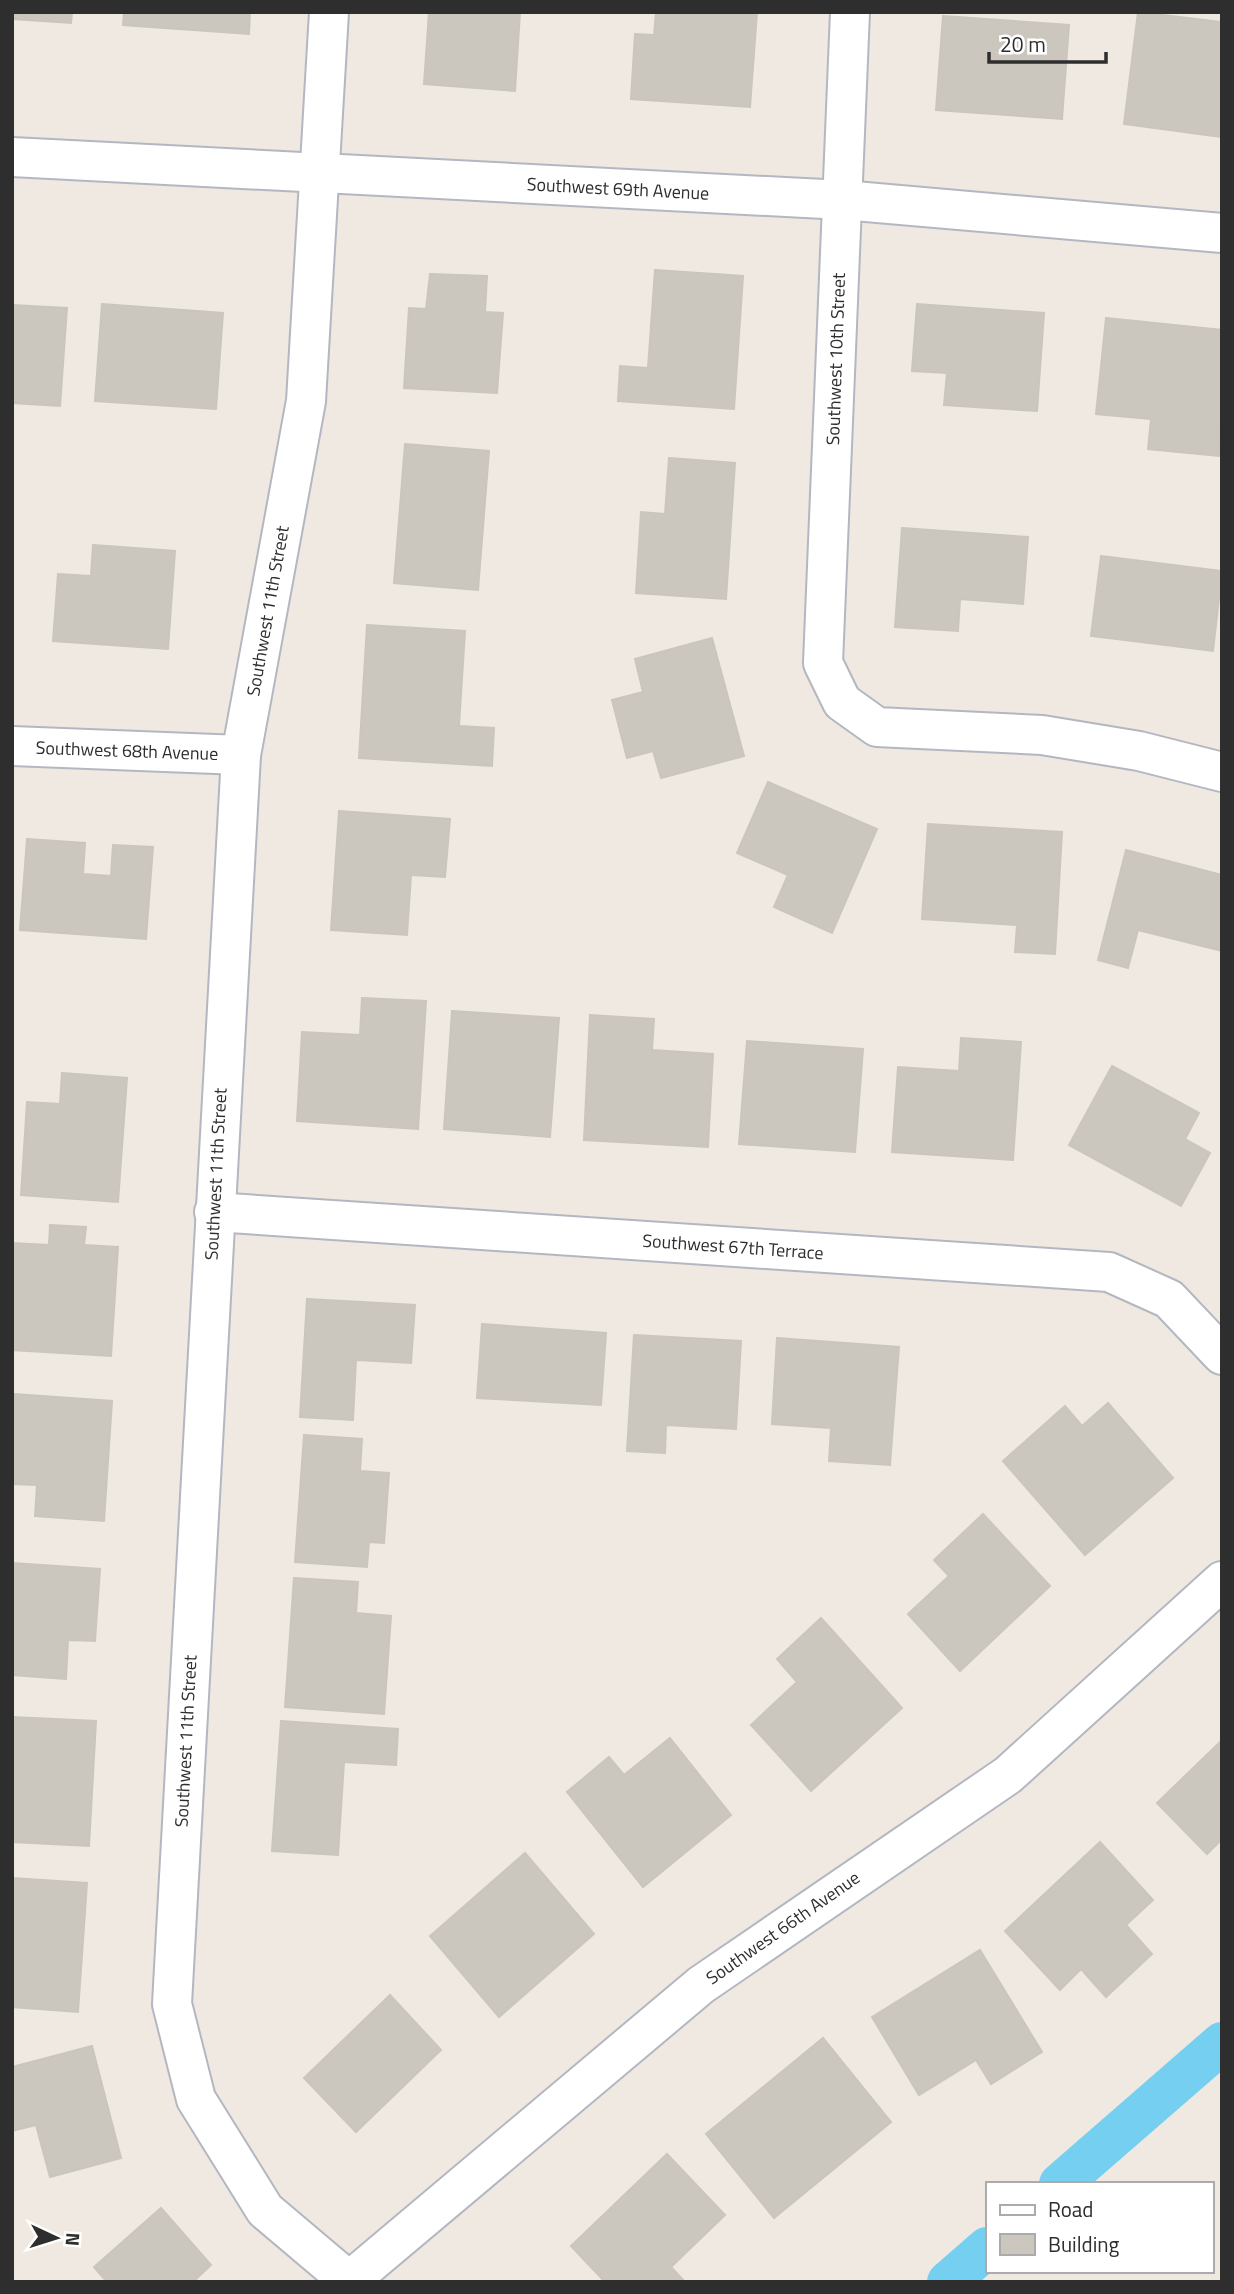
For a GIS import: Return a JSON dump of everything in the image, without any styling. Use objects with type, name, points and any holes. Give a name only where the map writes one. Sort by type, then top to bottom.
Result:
[{"type":"street","name":"Southwest 11th Street","points":[[328,12],[306,401],[241,755],[172,2004],[196,2099],[265,2210],[348,2282]]},
{"type":"street","name":"Southwest 10th Street","points":[[850,12],[823,663],[842,702],[877,727],[1042,735],[1139,751],[1222,772]]},
{"type":"street","name":"Southwest 69th Avenue","points":[[12,157],[843,200],[1222,233]]},
{"type":"street","name":"Southwest 68th Avenue","points":[[12,746],[241,755]]},
{"type":"street","name":"Southwest 67th Terrace","points":[[214,1212],[1109,1272],[1169,1299],[1222,1355]]},
{"type":"street","name":"Southwest 66th Avenue","points":[[348,2282],[701,1985],[1008,1775],[1222,1581]]},
{"type":"building","points":[[12,12],[72,12],[71,23],[12,19]]},
{"type":"building","points":[[124,12],[250,12],[249,34],[123,25]]},
{"type":"building","points":[[429,12],[520,12],[515,91],[424,84]]},
{"type":"building","points":[[656,12],[757,12],[750,107],[631,99],[635,34],[654,35]]},
{"type":"building","points":[[1138,12],[1221,22],[1222,13],[1222,137],[1124,124]]},
{"type":"building","points":[[943,16],[1069,25],[1062,119],[936,110]]},
{"type":"building","points":[[655,270],[743,276],[734,409],[618,401],[620,366],[648,368]]},
{"type":"building","points":[[430,274],[487,276],[485,312],[503,313],[497,393],[404,388],[409,308],[426,309]]},
{"type":"building","points":[[102,304],[223,313],[216,409],[95,401]]},
{"type":"building","points":[[917,304],[1044,313],[1037,411],[944,405],[947,373],[912,371]]},
{"type":"building","points":[[12,305],[67,308],[60,406],[12,403]]},
{"type":"building","points":[[1106,318],[1222,330],[1219,456],[1148,449],[1151,419],[1096,414]]},
{"type":"building","points":[[405,444],[489,451],[478,590],[394,583]]},
{"type":"building","points":[[669,458],[735,463],[726,599],[636,593],[641,512],[665,514]]},
{"type":"building","points":[[902,528],[1028,537],[1023,604],[960,599],[958,631],[895,627]]},
{"type":"building","points":[[93,545],[175,551],[168,649],[53,641],[58,574],[91,576]]},
{"type":"building","points":[[1101,556],[1222,571],[1213,651],[1091,636]]},
{"type":"building","points":[[367,625],[465,631],[459,726],[494,728],[492,766],[359,758]]},
{"type":"building","points":[[712,638],[744,756],[661,778],[653,751],[627,758],[612,700],[643,692],[635,659]]},
{"type":"building","points":[[768,782],[877,829],[832,933],[774,907],[788,875],[737,853]]},
{"type":"building","points":[[339,811],[450,819],[445,877],[411,875],[407,935],[331,930]]},
{"type":"building","points":[[928,824],[1062,832],[1055,954],[1015,952],[1017,925],[922,919]]},
{"type":"building","points":[[27,839],[85,843],[83,874],[111,876],[113,845],[153,847],[146,939],[20,930]]},
{"type":"building","points":[[1126,850],[1222,875],[1222,951],[1138,930],[1128,968],[1098,960]]},
{"type":"building","points":[[362,998],[426,1001],[418,1129],[297,1121],[302,1032],[360,1035]]},
{"type":"building","points":[[452,1011],[559,1018],[550,1137],[444,1129]]},
{"type":"building","points":[[590,1015],[654,1019],[652,1050],[713,1054],[708,1147],[584,1140]]},
{"type":"building","points":[[961,1038],[1021,1042],[1013,1160],[892,1152],[898,1067],[959,1071]]},
{"type":"building","points":[[747,1041],[863,1049],[855,1152],[739,1144]]},
{"type":"building","points":[[1112,1066],[1199,1113],[1185,1139],[1210,1153],[1181,1206],[1069,1145]]},
{"type":"building","points":[[62,1073],[127,1078],[118,1202],[21,1195],[27,1102],[60,1104]]},
{"type":"building","points":[[50,1225],[86,1227],[84,1245],[118,1247],[111,1356],[12,1350],[12,1243],[49,1245]]},
{"type":"building","points":[[307,1299],[415,1305],[411,1363],[356,1360],[353,1420],[300,1417]]},
{"type":"building","points":[[482,1324],[606,1333],[601,1405],[477,1398]]},
{"type":"building","points":[[634,1335],[741,1341],[736,1429],[666,1425],[665,1453],[627,1451]]},
{"type":"building","points":[[777,1338],[899,1347],[890,1465],[829,1461],[831,1428],[772,1424]]},
{"type":"building","points":[[14,1394],[112,1401],[104,1521],[35,1516],[37,1485],[12,1484]]},
{"type":"building","points":[[1108,1403],[1173,1478],[1085,1555],[1003,1461],[1065,1406],[1082,1426]]},
{"type":"building","points":[[304,1435],[362,1439],[360,1471],[389,1473],[384,1543],[369,1542],[367,1567],[295,1562]]},
{"type":"building","points":[[983,1514],[1050,1586],[960,1671],[908,1614],[949,1576],[934,1560]]},
{"type":"building","points":[[12,1563],[100,1569],[95,1641],[68,1640],[66,1679],[12,1675]]},
{"type":"building","points":[[294,1578],[358,1582],[356,1613],[391,1616],[384,1714],[285,1707]]},
{"type":"building","points":[[821,1618],[902,1708],[811,1791],[751,1725],[797,1682],[777,1659]]},
{"type":"building","points":[[12,1717],[96,1721],[89,1846],[12,1842]]},
{"type":"building","points":[[281,1721],[398,1729],[396,1765],[344,1762],[338,1855],[272,1851]]},
{"type":"building","points":[[670,1738],[731,1815],[643,1887],[567,1792],[609,1757],[624,1775]]},
{"type":"building","points":[[1222,1740],[1222,1839],[1207,1854],[1157,1803]]},
{"type":"building","points":[[1100,1842],[1153,1900],[1126,1925],[1152,1954],[1106,1997],[1081,1969],[1060,1990],[1005,1931]]},
{"type":"building","points":[[525,1853],[594,1934],[499,2017],[430,1936]]},
{"type":"building","points":[[12,1878],[87,1883],[78,2012],[12,2007]]},
{"type":"building","points":[[980,1950],[1042,2052],[991,2084],[976,2060],[919,2095],[872,2017]]},
{"type":"building","points":[[390,1995],[441,2050],[356,2132],[304,2078]]},
{"type":"building","points":[[823,2038],[891,2122],[774,2218],[706,2134]]},
{"type":"building","points":[[92,2046],[121,2158],[50,2177],[36,2125],[12,2131],[12,2067]]},
{"type":"building","points":[[667,2154],[725,2215],[671,2267],[685,2282],[605,2282],[571,2246]]},
{"type":"building","points":[[161,2208],[211,2265],[193,2282],[107,2282],[94,2267]]},
{"type":"waterway","points":[[1062,2182],[1222,2043]]},
{"type":"waterway","points":[[948,2282],[986,2249]]}]
